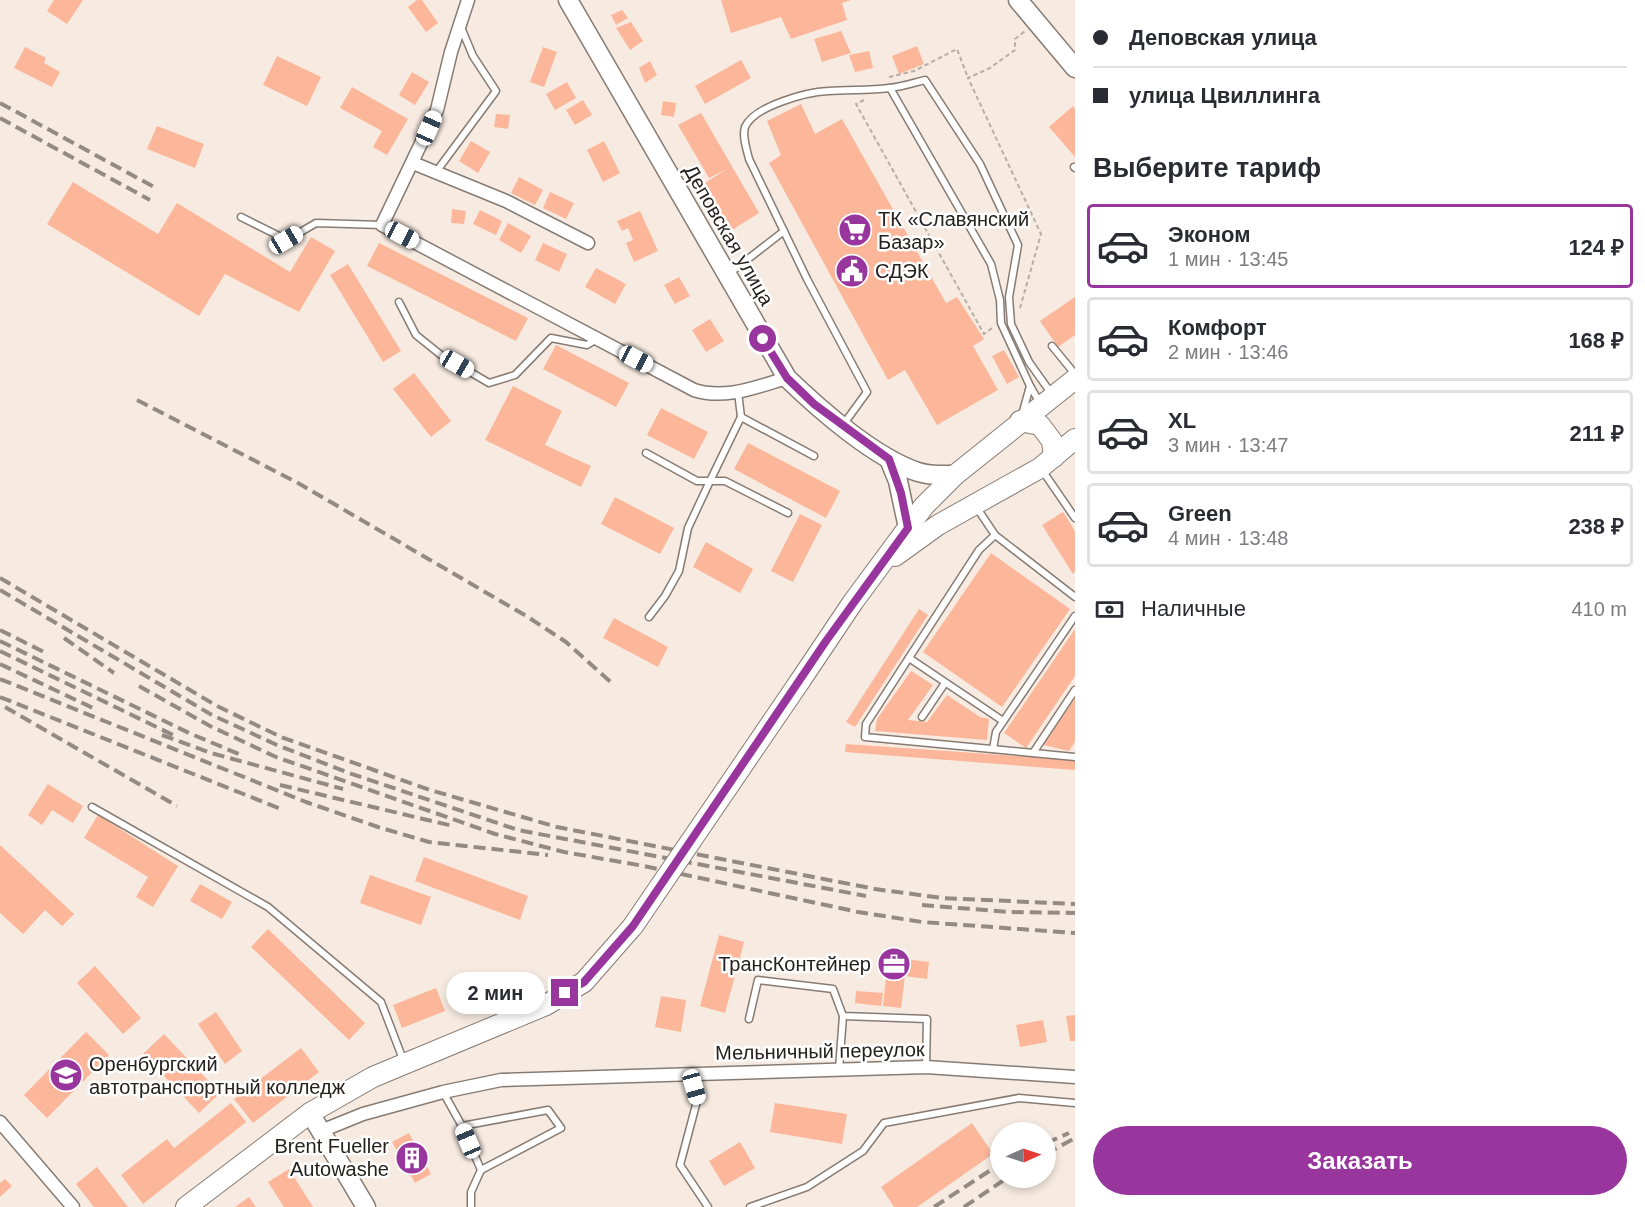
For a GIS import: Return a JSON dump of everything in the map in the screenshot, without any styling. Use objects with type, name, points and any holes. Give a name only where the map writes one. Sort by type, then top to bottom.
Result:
[{"type":"main road","points":[[186,1207],[310,1113],[404,1062],[546,1005],[584,982],[633,926],[846,611],[908,528],[955,475],[1075,377]]},
{"type":"main road","points":[[1020,422],[1040,425],[1052,441],[1047,462]]},
{"type":"main road","points":[[881,566],[938,525],[1047,462],[1075,440]]},
{"type":"street","points":[[468,0],[451,52],[437,110],[382,225],[694,390],[710,395],[738,392],[787,378]]},
{"type":"street","name":"Деповская улица","points":[[568,0],[787,378],[814,404],[889,459],[918,472],[955,475]]},
{"type":"street","points":[[1018,0],[1073,61]]},
{"type":"street","points":[[413,163],[506,201],[588,243]]},
{"type":"street","points":[[889,459],[898,481],[908,528]]},
{"type":"street","name":"Мельничный переулок","points":[[321,1131],[363,1114],[443,1092],[501,1080],[926,1067],[1075,1077]]},
{"type":"street","points":[[310,1113],[366,1207]]},
{"type":"street","points":[[0,1122],[73,1207]]},
{"type":"lane","points":[[435,173],[496,91],[473,56],[460,25]]},
{"type":"lane","points":[[843,426],[867,392],[784,231],[749,159],[744,139],[745,128],[754,117],[779,103],[828,90],[890,88],[925,80],[980,164],[1018,245],[1009,297],[1011,324],[1047,400]]},
{"type":"lane","points":[[890,88],[991,264],[1000,300],[1001,323],[1030,386],[1047,400]]},
{"type":"lane","points":[[241,218],[286,240],[316,223],[382,225]]},
{"type":"lane","points":[[727,275],[784,231]]},
{"type":"lane","points":[[399,302],[416,334],[441,355],[489,383],[515,375],[551,338],[587,345],[598,339]]},
{"type":"lane","points":[[1052,346],[1075,377]]},
{"type":"lane","points":[[1020,422],[1030,386]]},
{"type":"lane","points":[[649,617],[665,597],[679,572],[688,528],[741,417],[738,392]]},
{"type":"lane","points":[[741,417],[814,456]]},
{"type":"lane","points":[[646,453],[698,481],[725,481],[788,513]]},
{"type":"lane","points":[[1047,462],[1067,507],[1075,518]]},
{"type":"lane","points":[[1067,507],[1075,501]]},
{"type":"lane","points":[[975,505],[994,535],[1075,597]]},
{"type":"lane","points":[[994,535],[979,550],[866,724],[865,737],[1074,756]]},
{"type":"lane","points":[[993,749],[996,732],[1075,616]]},
{"type":"lane","points":[[909,658],[1003,721]]},
{"type":"lane","points":[[922,717],[945,683]]},
{"type":"lane","points":[[1033,753],[1075,690]]},
{"type":"lane","points":[[92,807],[268,907],[381,1002],[404,1062]]},
{"type":"lane","points":[[749,1019],[758,980],[833,989],[843,1016],[839,1069]]},
{"type":"lane","points":[[843,1016],[927,1019],[926,1067]]},
{"type":"lane","points":[[690,1074],[698,1101],[680,1165],[708,1207]]},
{"type":"lane","points":[[443,1092],[462,1126],[481,1170]]},
{"type":"lane","points":[[750,1207],[807,1187],[863,1151],[884,1123],[1019,1098],[1075,1103]]},
{"type":"lane","points":[[462,1126],[548,1110],[561,1128],[481,1170],[471,1192],[471,1207]]},
{"type":"path","points":[[968,78],[990,68],[1015,50],[1016,39],[1037,22]]},
{"type":"path","points":[[1001,323],[984,334],[856,104],[873,95],[885,78],[914,71],[957,49],[968,78],[1041,234],[1019,312],[1010,317]]},
{"type":"building","points":[[54,0],[83,0],[67,24],[47,11]]},
{"type":"building","points":[[417,0],[422,0],[438,23],[426,32],[408,7]]},
{"type":"building","points":[[721,0],[851,0],[842,3],[847,20],[791,39],[781,17],[731,33]]},
{"type":"building","points":[[622,10],[628,18],[616,25],[611,15]]},
{"type":"building","points":[[631,22],[643,41],[630,50],[616,28]]},
{"type":"building","points":[[841,31],[851,53],[822,62],[814,39]]},
{"type":"building","points":[[917,46],[924,64],[899,74],[892,56]]},
{"type":"building","points":[[25,47],[46,58],[44,63],[60,72],[52,87],[14,68]]},
{"type":"building","points":[[543,47],[557,52],[544,87],[530,82]]},
{"type":"building","points":[[869,51],[873,68],[855,72],[849,55]]},
{"type":"building","points":[[277,56],[321,77],[307,106],[263,85]]},
{"type":"building","points":[[741,60],[751,78],[705,104],[695,86]]},
{"type":"building","points":[[650,61],[657,75],[645,83],[639,68]]},
{"type":"building","points":[[412,72],[429,82],[415,105],[399,95]]},
{"type":"building","points":[[567,82],[576,98],[555,110],[546,94]]},
{"type":"building","points":[[352,87],[408,119],[387,155],[373,147],[382,131],[340,108]]},
{"type":"building","points":[[583,100],[592,115],[575,125],[566,110]]},
{"type":"building","points":[[663,101],[676,103],[674,117],[661,115]]},
{"type":"building","name":"ТК «Славянский Базар»","points":[[801,104],[815,134],[842,119],[946,303],[957,297],[984,339],[973,346],[998,390],[937,425],[905,370],[888,380],[769,163],[781,155],[767,121]]},
{"type":"building","points":[[1073,106],[1075,109],[1075,157],[1049,127]]},
{"type":"building","points":[[701,113],[759,213],[724,235],[695,189],[727,169],[709,178],[678,125]]},
{"type":"building","points":[[496,114],[510,115],[508,129],[494,127]]},
{"type":"building","points":[[157,126],[204,144],[195,168],[147,149]]},
{"type":"building","points":[[471,141],[490,152],[478,173],[459,161]]},
{"type":"building","points":[[604,141],[620,173],[603,182],[587,150]]},
{"type":"building","points":[[519,177],[543,190],[535,205],[511,193]]},
{"type":"building","points":[[73,182],[158,234],[177,203],[290,272],[311,237],[335,251],[299,312],[225,274],[199,316],[47,224]]},
{"type":"building","points":[[550,192],[574,203],[566,219],[543,208]]},
{"type":"building","points":[[452,209],[466,211],[464,224],[451,223]]},
{"type":"building","points":[[480,210],[502,221],[496,235],[473,224]]},
{"type":"building","points":[[640,211],[658,251],[634,262],[626,243],[633,240],[628,228],[622,231],[617,221]]},
{"type":"building","points":[[508,223],[531,236],[521,253],[499,240]]},
{"type":"building","points":[[379,243],[528,318],[516,341],[367,266]]},
{"type":"building","points":[[543,243],[567,254],[559,272],[535,260]]},
{"type":"building","points":[[348,264],[401,351],[383,362],[330,275]]},
{"type":"building","points":[[596,268],[626,284],[615,304],[585,287]]},
{"type":"building","points":[[679,277],[690,296],[675,304],[664,285]]},
{"type":"building","points":[[1075,297],[1075,335],[1058,347],[1040,321]]},
{"type":"building","points":[[710,319],[724,341],[706,352],[692,330]]},
{"type":"building","points":[[556,345],[629,383],[616,407],[543,369]]},
{"type":"building","points":[[1004,350],[1019,377],[1007,384],[992,356]]},
{"type":"building","points":[[414,373],[451,421],[431,437],[393,389]]},
{"type":"building","points":[[513,386],[562,411],[545,445],[591,466],[581,487],[485,440]]},
{"type":"building","points":[[661,408],[708,432],[694,459],[647,435]]},
{"type":"building","points":[[748,443],[840,491],[826,518],[734,469]]},
{"type":"building","points":[[615,497],[674,528],[660,554],[601,524]]},
{"type":"building","points":[[1063,512],[1075,531],[1075,572],[1073,574],[1042,525]]},
{"type":"building","points":[[800,514],[822,525],[793,582],[771,571]]},
{"type":"building","points":[[706,542],[753,569],[740,593],[693,567]]},
{"type":"building","points":[[991,553],[1070,609],[1002,707],[923,652]]},
{"type":"building","points":[[919,609],[928,615],[855,727],[846,722]]},
{"type":"building","points":[[614,618],[668,647],[658,667],[603,638]]},
{"type":"building","points":[[1075,629],[1075,676],[1026,748],[1004,733]]},
{"type":"building","points":[[911,671],[933,685],[908,720],[927,722],[947,695],[980,717],[989,719],[987,740],[875,731],[877,719]]},
{"type":"building","points":[[1075,698],[1075,742],[1069,751],[1043,745]]},
{"type":"building","points":[[846,744],[1075,760],[1075,770],[845,752]]},
{"type":"building","points":[[48,784],[83,806],[73,823],[52,810],[42,825],[28,815]]},
{"type":"building","points":[[98,815],[178,866],[153,907],[136,897],[148,877],[84,838]]},
{"type":"building","points":[[0,845],[74,914],[62,926],[45,910],[23,934],[0,913]]},
{"type":"building","points":[[424,857],[528,896],[520,920],[415,881]]},
{"type":"building","points":[[370,875],[431,897],[421,925],[360,903]]},
{"type":"building","points":[[200,884],[232,902],[222,919],[190,901]]},
{"type":"building","points":[[268,929],[365,1023],[349,1040],[251,947]]},
{"type":"building","points":[[719,935],[744,942],[725,1013],[700,1006]]},
{"type":"building","points":[[888,957],[929,962],[927,979],[905,976],[901,1008],[883,1006]]},
{"type":"building","points":[[95,966],[141,1018],[123,1034],[77,983]]},
{"type":"building","points":[[436,988],[445,1011],[402,1028],[393,1005]]},
{"type":"building","points":[[856,991],[883,993],[881,1006],[855,1003]]},
{"type":"building","points":[[661,996],[686,1000],[681,1032],[655,1027]]},
{"type":"building","points":[[216,1012],[242,1051],[225,1064],[198,1024]]},
{"type":"building","points":[[1075,1015],[1075,1041],[1070,1041],[1066,1016]]},
{"type":"building","points":[[1043,1020],[1047,1042],[1020,1047],[1016,1025]]},
{"type":"building","name":"Оренбургский автотранспортный колледж","points":[[86,1032],[109,1055],[47,1118],[24,1095]]},
{"type":"building","name":"Оренбургский автотранспортный колледж","points":[[164,1034],[220,1093],[199,1113],[143,1054]]},
{"type":"building","points":[[301,1048],[319,1072],[253,1123],[234,1099]]},
{"type":"building","points":[[231,1103],[246,1122],[143,1204],[121,1175],[167,1139],[174,1148]]},
{"type":"building","points":[[775,1103],[847,1114],[842,1144],[770,1132]]},
{"type":"building","points":[[972,1123],[990,1150],[990,1156],[917,1207],[894,1207],[881,1187]]},
{"type":"building","name":"Brent Fueller Autowashe","points":[[409,1133],[431,1174],[415,1183],[392,1142]]},
{"type":"building","points":[[740,1142],[755,1168],[724,1186],[709,1161]]},
{"type":"building","points":[[97,1167],[128,1207],[94,1207],[76,1184]]},
{"type":"building","points":[[289,1169],[313,1207],[284,1207],[268,1182]]},
{"type":"building","points":[[5,1179],[12,1186],[0,1197],[0,1183]]},
{"type":"building","points":[[249,1197],[256,1207],[235,1207]]},
{"type":"railway","points":[[0,103],[156,188]]},
{"type":"railway","points":[[0,118],[150,200]]},
{"type":"railway","points":[[137,400],[298,483],[528,617],[566,642],[614,685]]},
{"type":"railway","points":[[0,578],[217,706],[281,737],[430,790],[557,827],[875,889],[942,898],[1075,904]]},
{"type":"railway","points":[[0,590],[212,715],[277,745],[349,773],[518,830],[866,896]]},
{"type":"railway","points":[[0,630],[46,653]]},
{"type":"railway","points":[[64,638],[114,673]]},
{"type":"railway","points":[[0,641],[189,733],[241,755]]},
{"type":"railway","points":[[0,651],[173,735]]},
{"type":"railway","points":[[0,664],[95,709]]},
{"type":"railway","points":[[0,679],[306,802],[378,827],[429,842],[548,855]]},
{"type":"railway","points":[[139,686],[210,726],[276,757],[495,834],[564,852],[644,866],[858,912],[922,922],[1075,933]]},
{"type":"railway","points":[[0,697],[281,809]]},
{"type":"railway","points":[[5,707],[177,806]]},
{"type":"railway","points":[[162,735],[211,753],[343,789]]},
{"type":"railway","points":[[280,785],[453,826]]},
{"type":"railway","points":[[922,905],[1009,912],[1075,913]]},
{"type":"railway","points":[[1056,1139],[1069,1133]]},
{"type":"railway","points":[[1056,1148],[1075,1138]]},
{"type":"railway","points":[[934,1207],[990,1171]]},
{"type":"railway","points":[[964,1207],[992,1188]]},
{"type":"place","name":"ТК «Славянский Базар»","points":[[855,230]]},
{"type":"place","name":"СДЭК","points":[[852,271]]},
{"type":"place","name":"ТрансКонтейнер","points":[[894,964]]},
{"type":"place","name":"Оренбургский автотранспортный колледж","points":[[66,1075]]},
{"type":"place","name":"Brent Fueller Autowashe","points":[[412,1158]]},
{"type":"route","points":[[565,993],[584,982],[633,926],[826,641],[908,528],[898,481],[889,459],[814,404],[787,378],[763,339]]}]
